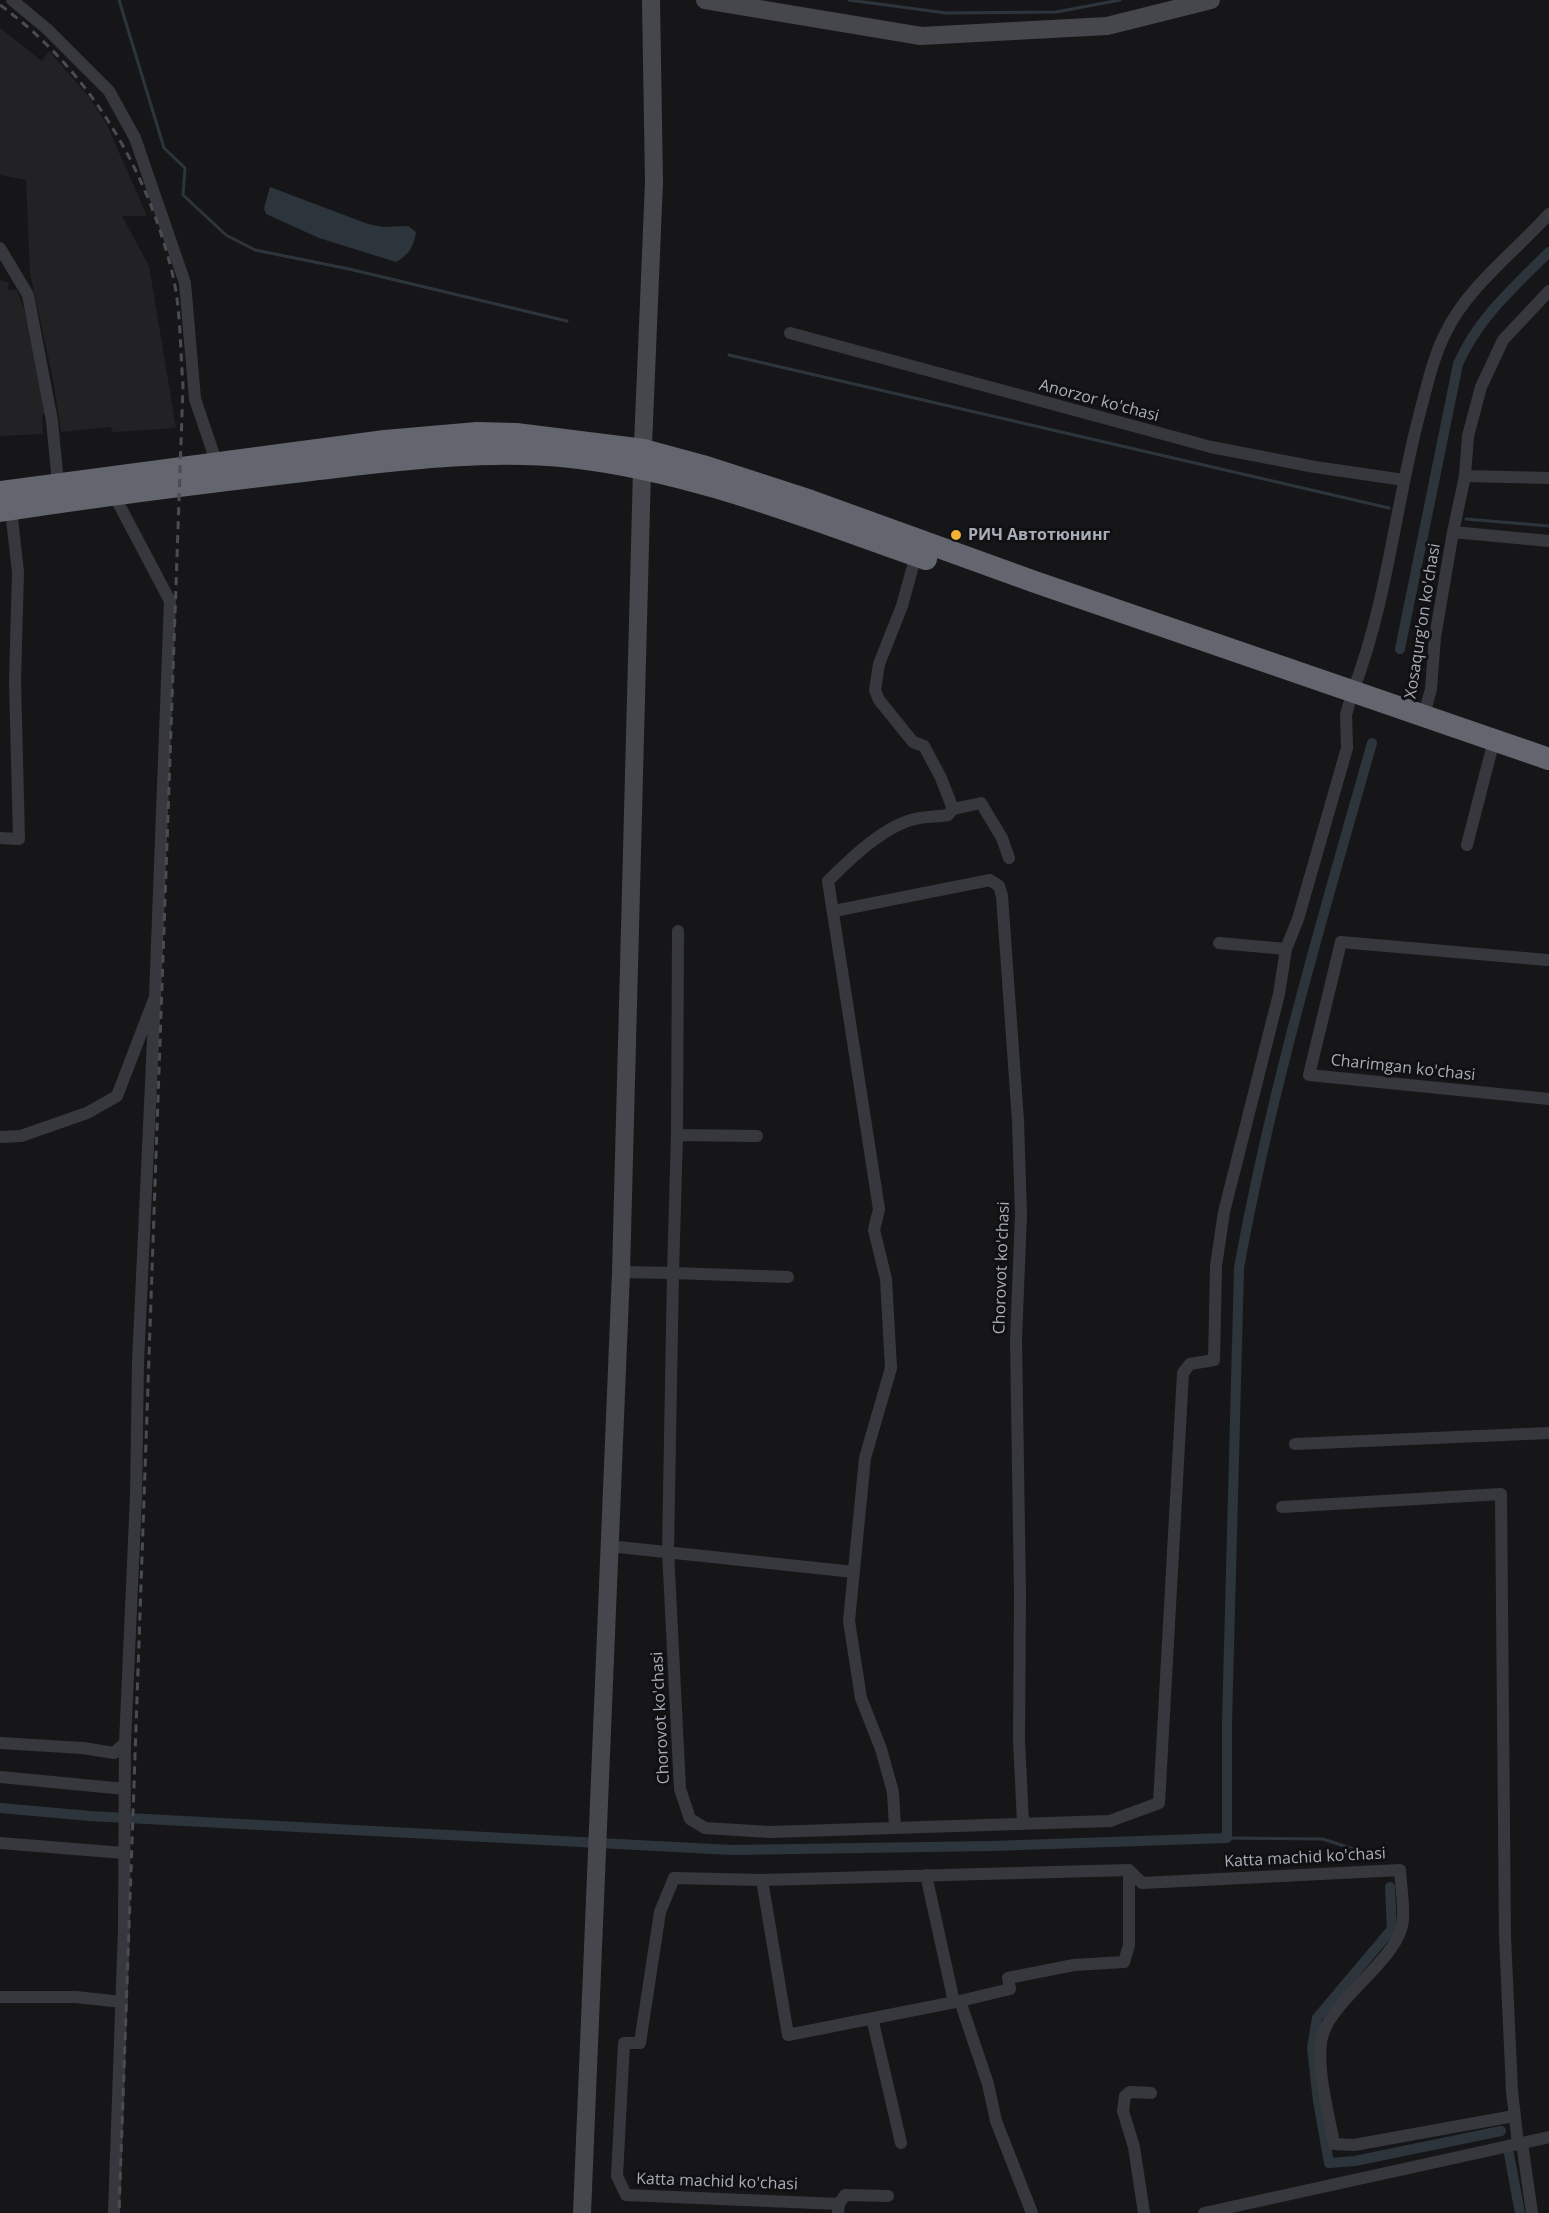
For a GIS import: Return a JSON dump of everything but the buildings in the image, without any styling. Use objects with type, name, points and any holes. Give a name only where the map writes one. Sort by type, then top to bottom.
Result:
[{"type":"highway","points":[[4,504],[58,483],[385,441],[477,433],[516,434],[643,460],[681,477],[752,498],[915,555],[1422,722],[1548,761]]},
{"type":"highway","points":[[4,504],[114,495],[410,457],[483,454],[543,455],[643,460],[703,466],[811,501],[1351,698]]},
{"type":"highway","points":[[1422,722],[1491,752],[1548,761]]},
{"type":"street","points":[[12,0],[47,29],[109,91],[135,138],[185,283],[195,399],[217,464]]},
{"type":"street","points":[[582,2213],[621,1272],[643,460],[654,182],[651,0]]},
{"type":"street","points":[[705,0],[921,36],[1107,26],[1211,0]]},
{"type":"street","points":[[1219,943],[1286,949],[1347,748],[1346,714],[1367,654],[1387,580],[1404,480],[1431,371],[1444,335],[1458,311],[1549,214]]},
{"type":"street","points":[[0,248],[28,295],[52,420],[58,483]]},
{"type":"street","name":"Xosaqurg'on ko'chasi","points":[[1422,722],[1431,689],[1435,637],[1465,476],[1468,435],[1486,377],[1503,340],[1549,291]]},
{"type":"street","name":"Anorzor ko'chasi","points":[[790,333],[1211,447],[1315,467],[1404,480]]},
{"type":"street","points":[[1465,476],[1549,478]]},
{"type":"street","points":[[114,495],[170,601],[156,997],[138,1364],[136,1496],[125,1743],[122,2002],[114,2213]]},
{"type":"street","points":[[0,838],[19,839],[15,681],[18,572],[4,504]]},
{"type":"street","name":"Xosaqurg'on ko'chasi","points":[[1453,532],[1549,541]]},
{"type":"street","points":[[915,555],[902,606],[879,664],[875,690],[879,700],[913,741],[924,746],[941,778],[953,809]]},
{"type":"street","points":[[1467,845],[1491,752]]},
{"type":"street","points":[[895,1827],[893,1792],[881,1749],[861,1698],[849,1621],[865,1458],[891,1368],[890,1313],[886,1279],[874,1230],[879,1209],[828,881],[856,854],[900,824],[913,819],[948,815],[953,809],[981,803],[1002,838],[1009,858]]},
{"type":"street","name":"Chorovot ko'chasi","points":[[834,911],[990,880],[999,886],[1002,896],[1018,1120],[1021,1215],[1016,1339],[1023,1823]]},
{"type":"street","name":"Chorovot ko'chasi","points":[[678,931],[677,1136],[668,1551],[680,1789],[690,1819],[705,1828],[770,1832],[1110,1821],[1159,1803],[1183,1373],[1190,1364],[1214,1360],[1216,1266],[1224,1212],[1279,994],[1286,949]]},
{"type":"street","name":"Charimgan ko'chasi","points":[[1547,960],[1341,942],[1309,1076],[1549,1099]]},
{"type":"street","points":[[0,1137],[21,1136],[65,1121],[87,1113],[117,1096],[156,997]]},
{"type":"street","points":[[677,1136],[757,1136]]},
{"type":"street","points":[[621,1272],[788,1276]]},
{"type":"street","points":[[1295,1444],[1549,1433]]},
{"type":"street","points":[[1282,1507],[1501,1494],[1505,1937],[1514,2116],[1532,2213]]},
{"type":"street","points":[[609,1546],[854,1572]]},
{"type":"street","points":[[0,1743],[83,1748],[114,1753],[125,1743]]},
{"type":"street","points":[[0,1777],[125,1789]]},
{"type":"street","points":[[0,1843],[124,1853]]},
{"type":"street","name":"Katta machid ko'chasi","points":[[888,2196],[846,2195],[838,2208],[626,2195],[617,2176],[624,2043],[640,2043],[660,1912],[674,1878],[762,1880],[1129,1870],[1142,1883],[1400,1869],[1403,1922],[1398,1936],[1336,2011],[1323,2032],[1320,2058],[1335,2144],[1354,2145],[1514,2116]]},
{"type":"street","points":[[762,1880],[788,2035],[1010,1989],[1008,1978],[1074,1965],[1124,1962],[1130,1945],[1129,1870]]},
{"type":"street","points":[[926,1875],[957,2001],[988,2084],[996,2121],[1032,2213]]},
{"type":"street","points":[[0,1997],[76,1997],[122,2002]]},
{"type":"street","points":[[872,2018],[901,2143]]},
{"type":"street","points":[[1144,2213],[1134,2147],[1123,2111],[1125,2096],[1130,2092],[1151,2093]]},
{"type":"street","points":[[1204,2213],[1549,2137]]},
{"type":"shaded area","points":[[0,28],[42,61],[49,51],[89,97],[107,125],[147,216],[122,216],[149,266],[176,428],[112,432],[111,427],[61,432],[53,379],[30,273],[26,180],[0,175]]},
{"type":"shaded area","points":[[270,187],[368,224],[383,227],[408,226],[416,232],[414,242],[408,253],[396,262],[319,238],[266,214],[264,208]]},
{"type":"shaded area","points":[[0,280],[9,283],[8,290],[17,290],[27,318],[48,411],[42,415],[43,434],[0,436]]},
{"type":"waterway","points":[[119,0],[164,148],[185,168],[183,195],[226,235],[255,250],[349,269],[567,321]]},
{"type":"waterway","points":[[849,0],[946,13],[1056,12],[1120,0]]},
{"type":"waterway","points":[[1400,649],[1458,364],[1466,347],[1486,318],[1549,252]]},
{"type":"waterway","points":[[729,355],[1389,508]]},
{"type":"waterway","points":[[1466,519],[1549,526]]},
{"type":"waterway","points":[[0,1808],[90,1816],[731,1850],[992,1846],[1227,1838],[1227,1723],[1239,1268],[1282,1069],[1372,743]]},
{"type":"waterway","points":[[1227,1838],[1323,1839],[1365,1853]]},
{"type":"waterway","points":[[1390,1887],[1392,1929],[1317,2018],[1312,2048],[1318,2101],[1329,2163],[1355,2161],[1501,2131]]},
{"type":"waterway","points":[[1509,2154],[1520,2213]]},
{"type":"railway","points":[[0,5],[32,31],[86,90],[109,123],[147,195],[161,233],[175,286],[183,386],[119,2213]]},
{"type":"place","name":"РИЧ Автотюнинг","points":[[956,535]]}]
